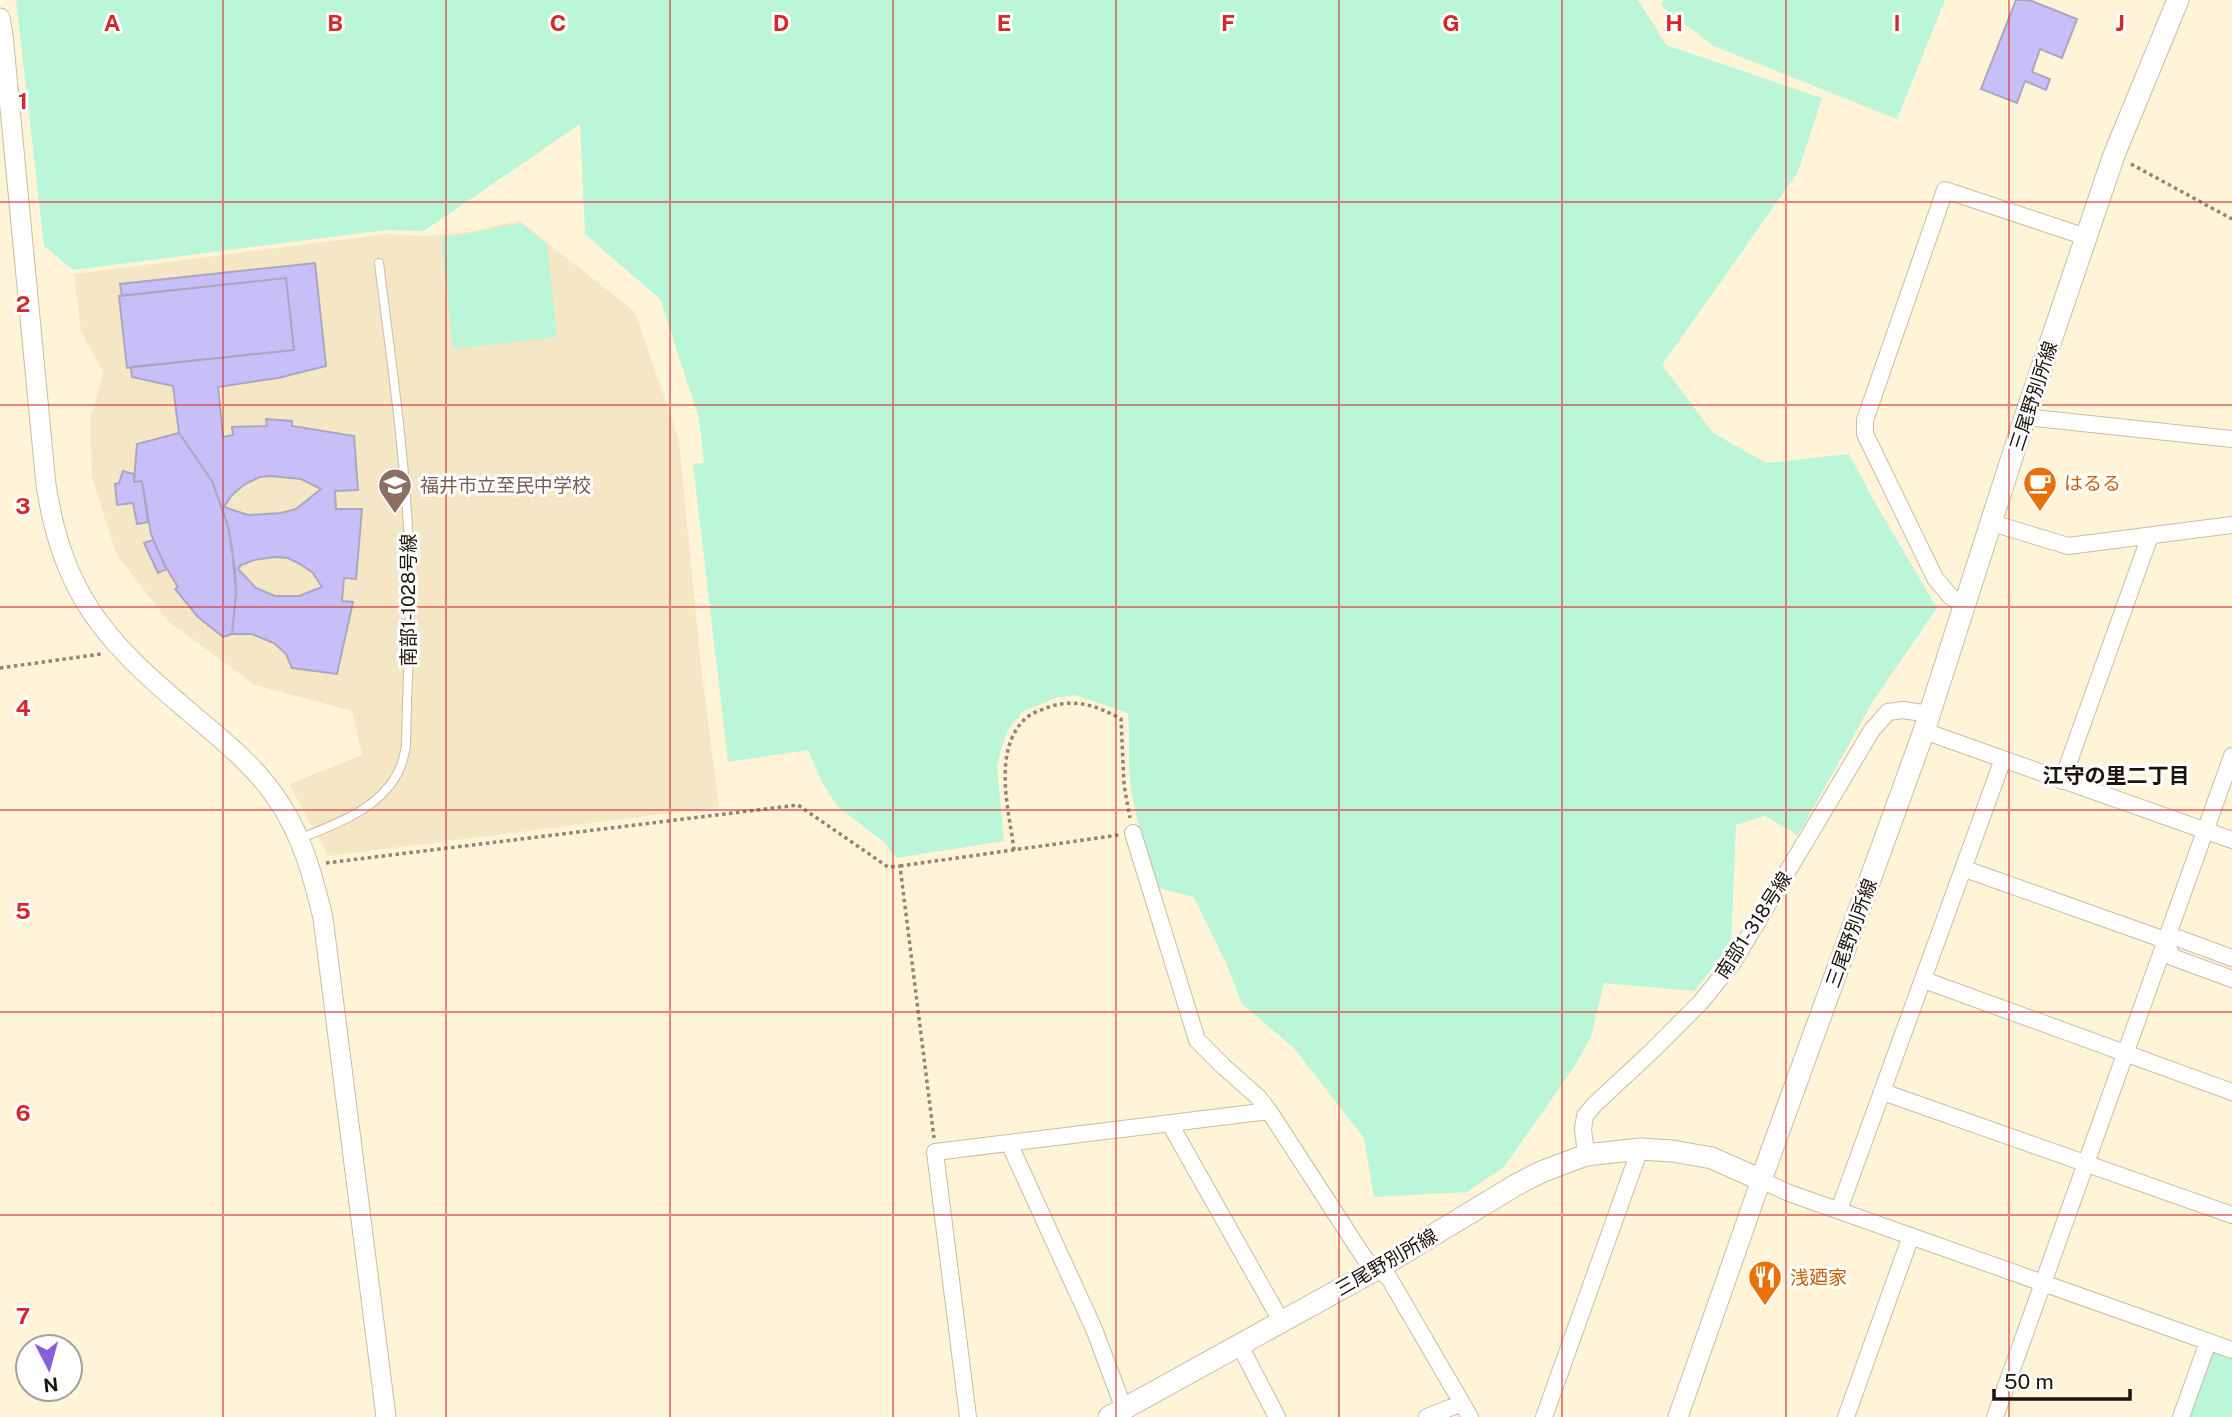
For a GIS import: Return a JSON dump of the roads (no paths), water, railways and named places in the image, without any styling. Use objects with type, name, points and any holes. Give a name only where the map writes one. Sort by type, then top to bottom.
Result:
[{"type":"main road","name":"三尾野別所線","points":[[1117,1414],[1377,1269],[1516,1185],[1541,1172],[1586,1155],[1640,1149],[1672,1151],[1712,1158],[1761,1180],[1927,722],[2113,155],[2178,0]]},
{"type":"street","points":[[0,18],[46,485],[52,522],[62,554],[86,606],[120,650],[226,743],[261,778],[290,819],[310,866],[323,918],[386,1417]]},
{"type":"street","points":[[1966,604],[1951,597],[1935,578],[1865,435],[1865,420],[1945,190],[2086,237]]},
{"type":"street","points":[[2025,417],[2232,439]]},
{"type":"street","points":[[1992,523],[2068,546],[2232,525]]},
{"type":"street","points":[[2062,781],[2150,536]]},
{"type":"street","name":"南部1-318号線","points":[[1586,1155],[1583,1129],[1585,1116],[1700,1003],[1734,961],[1872,730],[1888,712],[1903,710],[1927,722]]},
{"type":"street","points":[[1927,722],[2003,760],[2232,840]]},
{"type":"street","points":[[1995,1417],[2232,756]]},
{"type":"street","points":[[1839,1210],[2003,760]]},
{"type":"street","points":[[1133,833],[1197,1040],[1258,1097],[1269,1111],[1365,1259],[1389,1278],[1466,1410],[1427,1417]]},
{"type":"street","points":[[1965,869],[2165,940],[2178,938],[2232,958]]},
{"type":"street","points":[[2165,940],[2172,957],[2232,979]]},
{"type":"street","points":[[1924,981],[2232,1092]]},
{"type":"street","points":[[1883,1092],[2232,1215]]},
{"type":"street","points":[[968,1417],[936,1152],[1269,1111]]},
{"type":"street","points":[[1170,1124],[1281,1321]]},
{"type":"street","points":[[1009,1143],[1094,1329],[1117,1414]]},
{"type":"street","points":[[1544,1417],[1640,1149]]},
{"type":"street","points":[[1678,1417],[1761,1180],[1789,1193],[2232,1350]]},
{"type":"street","points":[[1846,1417],[1910,1236]]},
{"type":"street","points":[[2181,1417],[2208,1342]]},
{"type":"street","points":[[1239,1344],[1277,1417]]},
{"type":"lane","name":"南部1-1028号線","points":[[299,839],[356,813],[377,799],[392,784],[401,767],[406,747],[410,595],[408,529],[400,435],[379,263]]},
{"type":"place","name":"はるる","points":[[2040,513]]},
{"type":"place","name":"福井市立至民中学校","points":[[395,515]]},
{"type":"place","name":"浅廼家","points":[[1765,1307]]},
{"type":"district","name":"江守の里二丁目","points":[[2116,776]]}]
